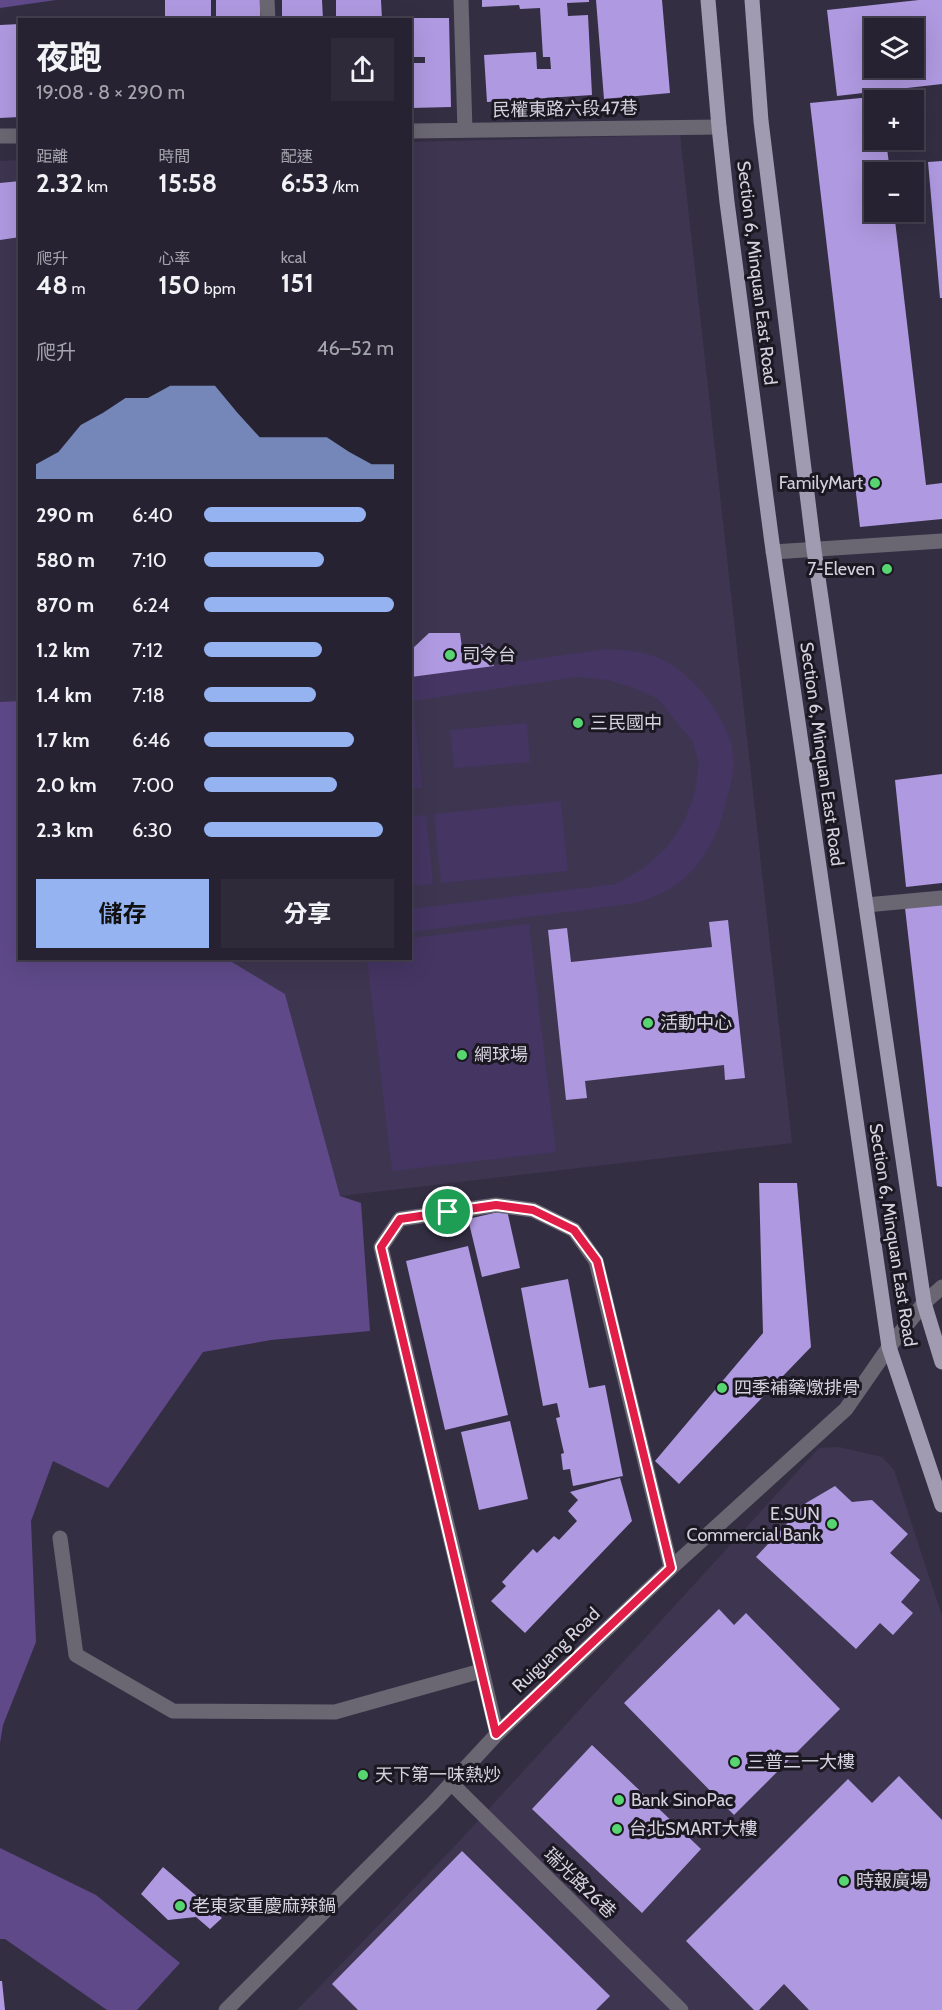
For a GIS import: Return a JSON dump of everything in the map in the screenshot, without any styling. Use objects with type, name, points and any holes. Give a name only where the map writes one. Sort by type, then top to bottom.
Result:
[{"type":"main road","name":"Section 6, Minquan East Road","points":[[708,0],[718,127],[773,552],[889,1347],[942,1506]]},
{"type":"main road","name":"Section 6, Minquan East Road","points":[[752,0],[761,121],[814,550],[924,1303],[942,1362]]},
{"type":"street","points":[[267,0],[268,18]]},
{"type":"street","points":[[460,0],[465,130]]},
{"type":"street","name":"民權東路六段47巷","points":[[412,131],[718,127]]},
{"type":"street","points":[[0,136],[18,136]]},
{"type":"street","points":[[773,552],[942,541]]},
{"type":"street","points":[[866,905],[942,898]]},
{"type":"street","points":[[496,1734],[381,1247],[400,1219],[496,1205],[533,1210],[574,1230],[597,1261],[671,1568]]},
{"type":"street","name":"Ruiguang Road","points":[[226,2010],[452,1784],[496,1734],[671,1568],[846,1409],[889,1347],[924,1303],[942,1287]]},
{"type":"street","points":[[60,1538],[76,1655],[173,1711],[335,1712],[481,1671]]},
{"type":"street","name":"瑞光路26巷","points":[[452,1784],[673,2007]]},
{"type":"shaded area","points":[[0,0],[56,0],[0,8]]},
{"type":"shaded area","name":"三民國中","points":[[680,135],[792,1143],[340,1196],[285,994],[229,960],[412,960],[412,142]]},
{"type":"shaded area","points":[[18,160],[18,701],[0,702],[0,161]]},
{"type":"shaded area","points":[[605,649],[642,653],[663,660],[689,678],[712,705],[729,735],[733,751],[734,766],[722,818],[706,853],[681,881],[663,893],[637,903],[412,932],[412,909],[617,884],[646,866],[667,847],[683,824],[694,796],[699,764],[693,742],[658,699],[608,680],[577,677],[412,701],[412,677]]},
{"type":"shaded area","points":[[18,701],[18,960],[229,960],[285,994],[340,1196],[361,1203],[370,1331],[271,1340],[203,1352],[108,1488],[53,1461],[31,1521],[36,1642],[3,1725],[0,1743],[0,702]]},
{"type":"shaded area","points":[[412,719],[415,719],[422,788],[412,789]]},
{"type":"shaded area","points":[[527,723],[530,762],[454,768],[450,730]]},
{"type":"shaded area","points":[[561,801],[568,871],[441,883],[434,814]]},
{"type":"shaded area","points":[[426,815],[433,884],[412,886],[412,816]]},
{"type":"shaded area","name":"網球場","points":[[529,924],[556,1152],[392,1171],[367,960],[412,960],[412,938]]},
{"type":"shaded area","points":[[839,1447],[882,1457],[894,1470],[942,1616],[942,2010],[297,2010],[454,1847],[819,1448]]},
{"type":"shaded area","points":[[0,1848],[96,1895],[180,1963],[137,2010],[107,2010],[5,1939],[0,1939]]},
{"type":"building","points":[[165,0],[211,0],[211,18],[165,18]]},
{"type":"building","points":[[216,0],[260,0],[260,18],[216,18]]},
{"type":"building","points":[[282,0],[322,0],[323,18],[282,18]]},
{"type":"building","points":[[336,0],[381,0],[382,18],[336,18]]},
{"type":"building","points":[[482,0],[589,0],[589,2],[567,3],[568,16],[588,15],[592,95],[487,102],[484,55],[536,52],[537,69],[551,69],[550,57],[543,57],[540,8],[520,9],[519,5],[482,7]]},
{"type":"building","points":[[596,0],[662,0],[670,93],[604,99]]},
{"type":"building","points":[[919,0],[942,0],[942,84],[890,90],[864,90],[864,93],[837,96],[827,10]]},
{"type":"building","points":[[412,18],[449,18],[451,107],[412,108],[412,63],[425,63],[425,57],[412,57]]},
{"type":"building","points":[[18,24],[18,117],[0,118],[0,25]]},
{"type":"building","points":[[864,98],[864,150],[887,150],[889,162],[864,162],[864,222],[895,222],[926,485],[942,483],[942,519],[860,527],[810,103]]},
{"type":"building","points":[[942,161],[942,298],[940,298],[928,162]]},
{"type":"building","points":[[18,181],[18,237],[0,240],[0,183]]},
{"type":"building","name":"司令台","points":[[429,633],[460,633],[462,648],[482,644],[494,666],[412,677],[412,649]]},
{"type":"building","points":[[942,774],[942,883],[906,887],[895,780]]},
{"type":"building","points":[[942,903],[942,1187],[937,1186],[905,908]]},
{"type":"building","name":"活動中心","points":[[728,920],[745,1078],[725,1080],[724,1065],[585,1081],[587,1098],[566,1100],[548,930],[567,928],[571,962],[712,947],[709,922]]},
{"type":"building","points":[[759,1183],[797,1183],[811,1347],[679,1484],[655,1461],[763,1333]]},
{"type":"building","points":[[507,1210],[520,1268],[482,1277],[468,1219]]},
{"type":"building","points":[[468,1246],[508,1415],[445,1430],[406,1261]]},
{"type":"building","points":[[568,1279],[589,1388],[605,1385],[623,1476],[573,1486],[570,1469],[563,1470],[561,1454],[564,1453],[556,1418],[560,1417],[557,1403],[543,1406],[521,1288]]},
{"type":"building","points":[[510,1421],[528,1499],[479,1510],[461,1432]]},
{"type":"building","points":[[620,1478],[632,1521],[525,1633],[491,1601],[506,1586],[502,1582],[533,1549],[537,1553],[554,1536],[559,1540],[577,1521],[568,1511],[578,1500],[570,1492]]},
{"type":"building","points":[[835,1486],[852,1502],[872,1500],[908,1534],[890,1553],[920,1580],[901,1602],[913,1613],[893,1635],[880,1623],[856,1649],[756,1557],[806,1503]]},
{"type":"building","name":"三普二一大樓","points":[[719,1609],[734,1625],[746,1613],[840,1709],[734,1815],[624,1703]]},
{"type":"building","name":"台北SMART大樓","points":[[592,1745],[701,1849],[642,1913],[532,1809]]},
{"type":"building","name":"時報廣場","points":[[899,1776],[942,1820],[942,2010],[809,2010],[784,1984],[759,2010],[754,2010],[686,1941],[848,1779],[872,1803]]},
{"type":"building","points":[[462,1851],[610,1996],[596,2010],[358,2010],[332,1984]]},
{"type":"building","name":"老東家重慶麻辣鍋","points":[[163,1867],[222,1918],[210,1929],[196,1917],[168,1920],[141,1894]]},
{"type":"building","points":[[0,1981],[2,1981],[5,2010],[0,2010]]},
{"type":"place","name":"FamilyMart","points":[[875,483]]},
{"type":"place","name":"7-Eleven","points":[[887,569]]},
{"type":"place","name":"司令台","points":[[450,655]]},
{"type":"place","name":"三民國中","points":[[578,723]]},
{"type":"place","name":"活動中心","points":[[648,1023]]},
{"type":"place","name":"網球場","points":[[462,1055]]},
{"type":"place","name":"四季補藥燉排骨","points":[[722,1388]]},
{"type":"place","name":"E.SUN Commercial Bank","points":[[832,1524]]},
{"type":"place","name":"三普二一大樓","points":[[735,1762]]},
{"type":"place","name":"天下第一味熱炒","points":[[363,1775]]},
{"type":"place","name":"Bank SinoPac","points":[[619,1800]]},
{"type":"place","name":"台北SMART大樓","points":[[617,1829]]},
{"type":"place","name":"時報廣場","points":[[844,1881]]},
{"type":"place","name":"老東家重慶麻辣鍋","points":[[180,1906]]},
{"type":"route","points":[[496,1205],[533,1210],[574,1230],[597,1261],[671,1568],[496,1734],[381,1247],[400,1219],[448,1212],[496,1205]]}]
